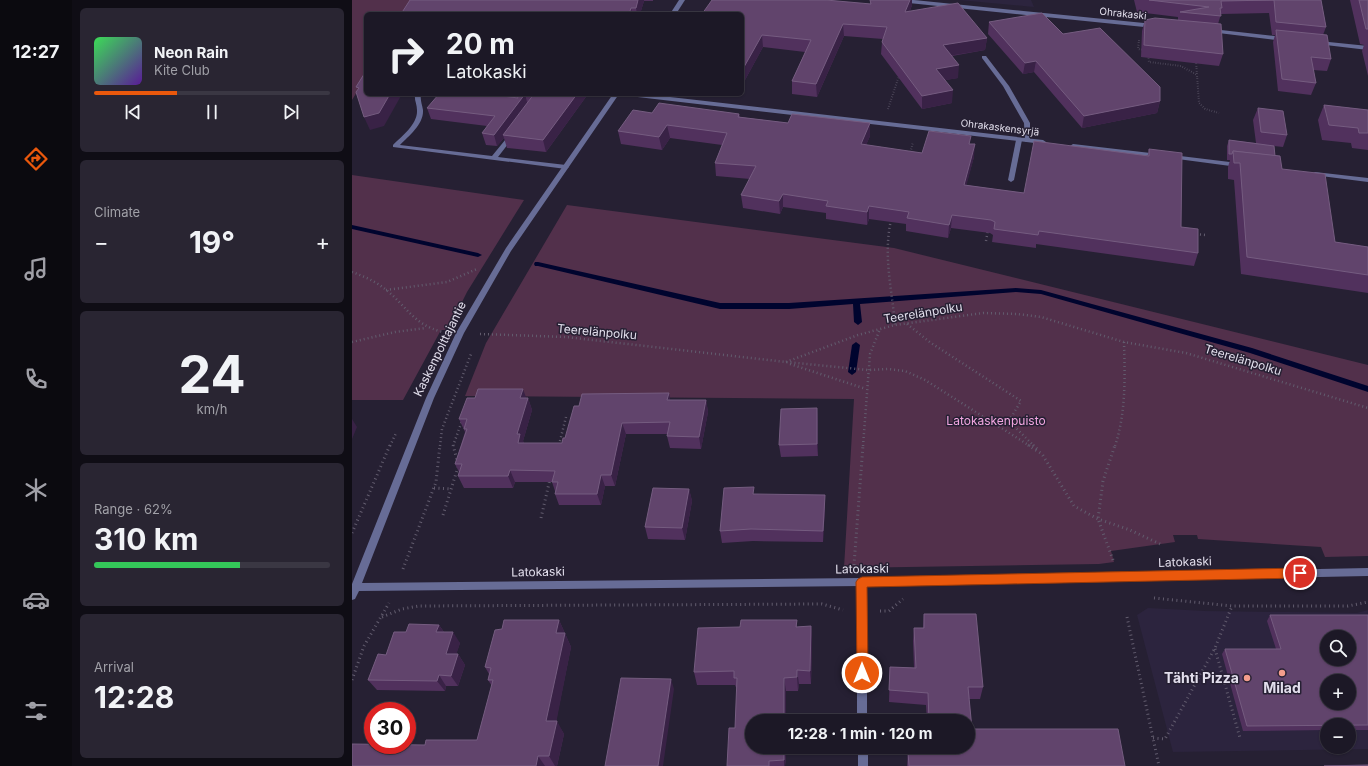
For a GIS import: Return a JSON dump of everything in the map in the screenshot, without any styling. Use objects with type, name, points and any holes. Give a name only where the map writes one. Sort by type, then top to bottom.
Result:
[{"type":"street","points":[[674,12],[682,0]]},
{"type":"street","name":"Ohrakaski","points":[[899,0],[1163,26]]},
{"type":"street","points":[[1209,31],[1292,40]]},
{"type":"street","points":[[1315,42],[1368,48]]},
{"type":"street","points":[[984,57],[1006,86],[1027,123],[1028,141]]},
{"type":"street","points":[[417,96],[416,100],[420,110],[418,119],[396,146],[566,167]]},
{"type":"street","points":[[504,96],[516,100]]},
{"type":"street","name":"Kaskenpolttajantie","points":[[352,596],[430,398],[460,333],[508,250],[615,96]]},
{"type":"street","name":"Ohrakaskensyrjä","points":[[646,96],[1052,143]]},
{"type":"street","points":[[494,158],[517,128]]},
{"type":"street","points":[[1011,180],[1019,140]]},
{"type":"street","points":[[1067,145],[1242,165]]},
{"type":"street","points":[[1311,173],[1368,180]]},
{"type":"street","name":"Latokaski","points":[[356,587],[857,582],[1368,572]]},
{"type":"street","points":[[857,582],[862,714]]},
{"type":"street","points":[[862,754],[863,766]]},
{"type":"path","points":[[1139,24],[1138,49],[1148,50],[1149,62],[1181,66],[1197,75]]},
{"type":"path","points":[[1195,55],[1199,103],[1205,109],[1219,113]]},
{"type":"path","points":[[888,110],[900,73]]},
{"type":"path","points":[[908,160],[914,139]]},
{"type":"path","points":[[892,218],[888,232],[886,260],[894,309],[894,325]]},
{"type":"path","points":[[986,241],[989,228]]},
{"type":"path","points":[[1190,233],[1206,235]]},
{"type":"path","points":[[386,290],[447,282],[479,268]]},
{"type":"path","points":[[352,272],[386,290],[418,324],[434,331],[449,333]]},
{"type":"path","name":"Teerelänpolku","points":[[475,334],[566,338],[786,362],[829,345],[894,325],[983,313],[1017,314],[1041,317],[1124,342],[1186,353],[1368,408]]},
{"type":"path","points":[[906,323],[931,343],[1021,401],[1009,421],[1042,454],[1074,506],[1098,519],[1130,530],[1160,544]]},
{"type":"path","points":[[477,340],[484,327]]},
{"type":"path","points":[[352,342],[395,332],[426,328]]},
{"type":"path","points":[[857,582],[866,389],[870,354],[880,329]]},
{"type":"path","points":[[1110,552],[1098,519],[1103,481],[1119,434],[1124,385],[1124,342]]},
{"type":"path","points":[[352,680],[364,646],[382,617],[396,587],[434,488],[442,429],[472,353]]},
{"type":"path","points":[[786,362],[868,370],[888,369],[905,371],[925,380],[1042,454]]},
{"type":"path","points":[[786,362],[866,389]]},
{"type":"path","points":[[558,448],[566,417]]},
{"type":"path","points":[[443,515],[459,466],[453,446],[463,418]]},
{"type":"path","points":[[540,518],[552,471]]},
{"type":"path","points":[[434,488],[451,488]]},
{"type":"path","points":[[1154,598],[1232,606],[1348,606],[1368,602]]},
{"type":"path","points":[[382,617],[402,609],[419,606],[822,604],[844,610]]},
{"type":"path","points":[[1153,738],[1165,739],[1215,648],[1232,606]]},
{"type":"path","points":[[1127,616],[1159,766]]},
{"type":"path","points":[[1215,648],[1240,738]]},
{"type":"shaded area","points":[[959,0],[1031,0],[1034,7]]},
{"type":"shaded area","points":[[1148,608],[1205,611],[1357,613],[1368,610],[1368,749],[1356,749],[1356,718],[1320,718],[1320,750],[1173,752],[1137,615]]},
{"type":"green space","points":[[352,0],[413,0],[406,12],[364,12],[364,80],[352,100]]},
{"type":"green space","points":[[352,175],[524,200],[467,292],[448,330],[441,330],[403,400],[352,400]]},
{"type":"green space","name":"Latokaskenpuisto","points":[[567,205],[894,248],[1368,365],[1368,556],[1325,557],[1321,547],[1198,539],[1197,535],[1173,535],[1175,542],[1111,551],[1114,562],[1099,564],[844,568],[854,399],[465,396],[486,343]]},
{"type":"building","points":[[410,0],[638,0],[636,8],[631,8],[630,12],[402,12]]},
{"type":"building","points":[[712,0],[826,0],[871,4],[870,0],[910,0],[905,12],[958,3],[987,38],[943,45],[959,65],[936,69],[953,90],[922,96],[882,42],[887,27],[843,24],[816,84],[792,81],[811,40],[762,35],[744,67],[744,12],[703,12]]},
{"type":"building","points":[[1149,0],[1274,0],[1221,1],[1221,16],[1180,12],[1209,7]]},
{"type":"building","points":[[1274,0],[1321,0],[1326,27],[1276,22]]},
{"type":"building","points":[[1359,0],[1368,0],[1368,29],[1366,29]]},
{"type":"building","points":[[1042,13],[1063,34],[1100,28],[1160,87],[1160,101],[1084,116],[1036,61],[1025,63],[989,22]]},
{"type":"building","points":[[1155,18],[1221,24],[1223,54],[1144,45],[1145,20]]},
{"type":"building","points":[[1276,30],[1327,35],[1331,59],[1311,57],[1316,83],[1282,79]]},
{"type":"building","points":[[364,74],[364,96],[389,96],[379,113],[364,117],[356,92],[359,88],[356,87]]},
{"type":"building","points":[[437,96],[502,96],[518,98],[517,96],[523,96],[494,135],[482,133],[495,116],[427,108]]},
{"type":"building","points":[[532,96],[576,96],[543,140],[503,135]]},
{"type":"building","points":[[659,103],[739,114],[738,117],[788,123],[792,114],[870,123],[861,144],[922,153],[929,131],[971,136],[969,144],[975,144],[964,185],[1024,193],[1034,141],[1149,156],[1149,149],[1182,153],[1181,227],[1198,229],[1198,253],[1039,231],[1038,235],[994,229],[995,222],[991,220],[952,215],[949,225],[907,218],[909,212],[869,206],[867,212],[826,206],[828,201],[783,194],[779,201],[741,195],[756,166],[715,163],[727,133],[667,125],[659,137],[618,131],[633,110],[652,113]]},
{"type":"building","points":[[1324,105],[1368,110],[1368,133],[1359,133],[1358,128],[1329,125]]},
{"type":"building","points":[[1258,108],[1283,111],[1287,135],[1261,132]]},
{"type":"building","points":[[1229,140],[1274,146],[1275,156],[1233,151],[1232,154],[1229,154]]},
{"type":"building","points":[[1233,151],[1280,156],[1282,169],[1325,174],[1335,242],[1368,247],[1368,275],[1247,257],[1240,163],[1234,163]]},
{"type":"building","points":[[478,389],[523,389],[520,398],[528,398],[517,434],[520,434],[518,443],[562,443],[563,438],[565,438],[574,406],[579,406],[582,394],[669,393],[667,400],[706,400],[699,437],[667,436],[670,422],[622,423],[611,475],[601,475],[597,494],[555,494],[558,482],[552,482],[555,471],[510,470],[508,476],[458,476],[462,464],[455,464],[467,429],[464,429],[467,419],[459,419],[467,398],[475,398]]},
{"type":"building","points":[[817,408],[817,444],[779,445],[781,409]]},
{"type":"building","points":[[754,487],[753,494],[825,495],[823,531],[751,529],[720,531],[724,488]]},
{"type":"building","points":[[653,488],[689,489],[682,528],[645,527]]},
{"type":"building","points":[[924,614],[976,614],[983,687],[968,687],[971,714],[929,714],[928,693],[889,690],[890,667],[916,668],[914,628],[924,628]]},
{"type":"building","points":[[1270,615],[1368,615],[1368,725],[1356,725],[1356,718],[1320,718],[1320,725],[1247,726],[1225,649],[1281,649]]},
{"type":"building","points":[[504,620],[559,620],[556,633],[565,633],[546,721],[557,721],[549,756],[538,756],[536,766],[352,766],[352,744],[364,744],[364,754],[416,754],[416,745],[425,745],[426,740],[477,740],[493,680],[488,680],[491,668],[485,667],[495,630],[502,629]]},
{"type":"building","points":[[741,620],[797,620],[796,627],[811,626],[810,671],[797,670],[797,677],[784,678],[784,714],[745,714],[745,754],[784,754],[784,760],[769,761],[769,766],[727,766],[729,728],[735,728],[737,678],[734,678],[734,671],[694,672],[698,628],[740,627]]},
{"type":"building","points":[[409,624],[439,625],[436,632],[453,632],[446,654],[458,654],[451,676],[439,675],[437,681],[368,680],[378,654],[386,655],[394,632],[406,632]]},
{"type":"building","points":[[621,678],[671,679],[658,766],[605,766]]},
{"type":"building","points":[[975,729],[1118,729],[1125,766],[909,766],[908,754],[975,754]]},
{"type":"building","points":[[1368,765],[1368,766],[1324,766]]},
{"type":"waterway","points":[[352,227],[478,255]]},
{"type":"waterway","points":[[538,264],[720,306],[789,306],[856,301]]},
{"type":"waterway","points":[[856,301],[1016,290],[1041,292],[1252,351],[1368,389]]},
{"type":"waterway","points":[[856,301],[858,322]]},
{"type":"waterway","points":[[852,372],[856,345]]},
{"type":"place","name":"Milad","points":[[1282,673]]},
{"type":"place","name":"Tähti Pizza","points":[[1247,678]]},
{"type":"route","points":[[862,673],[862,582],[1300,573]]}]
